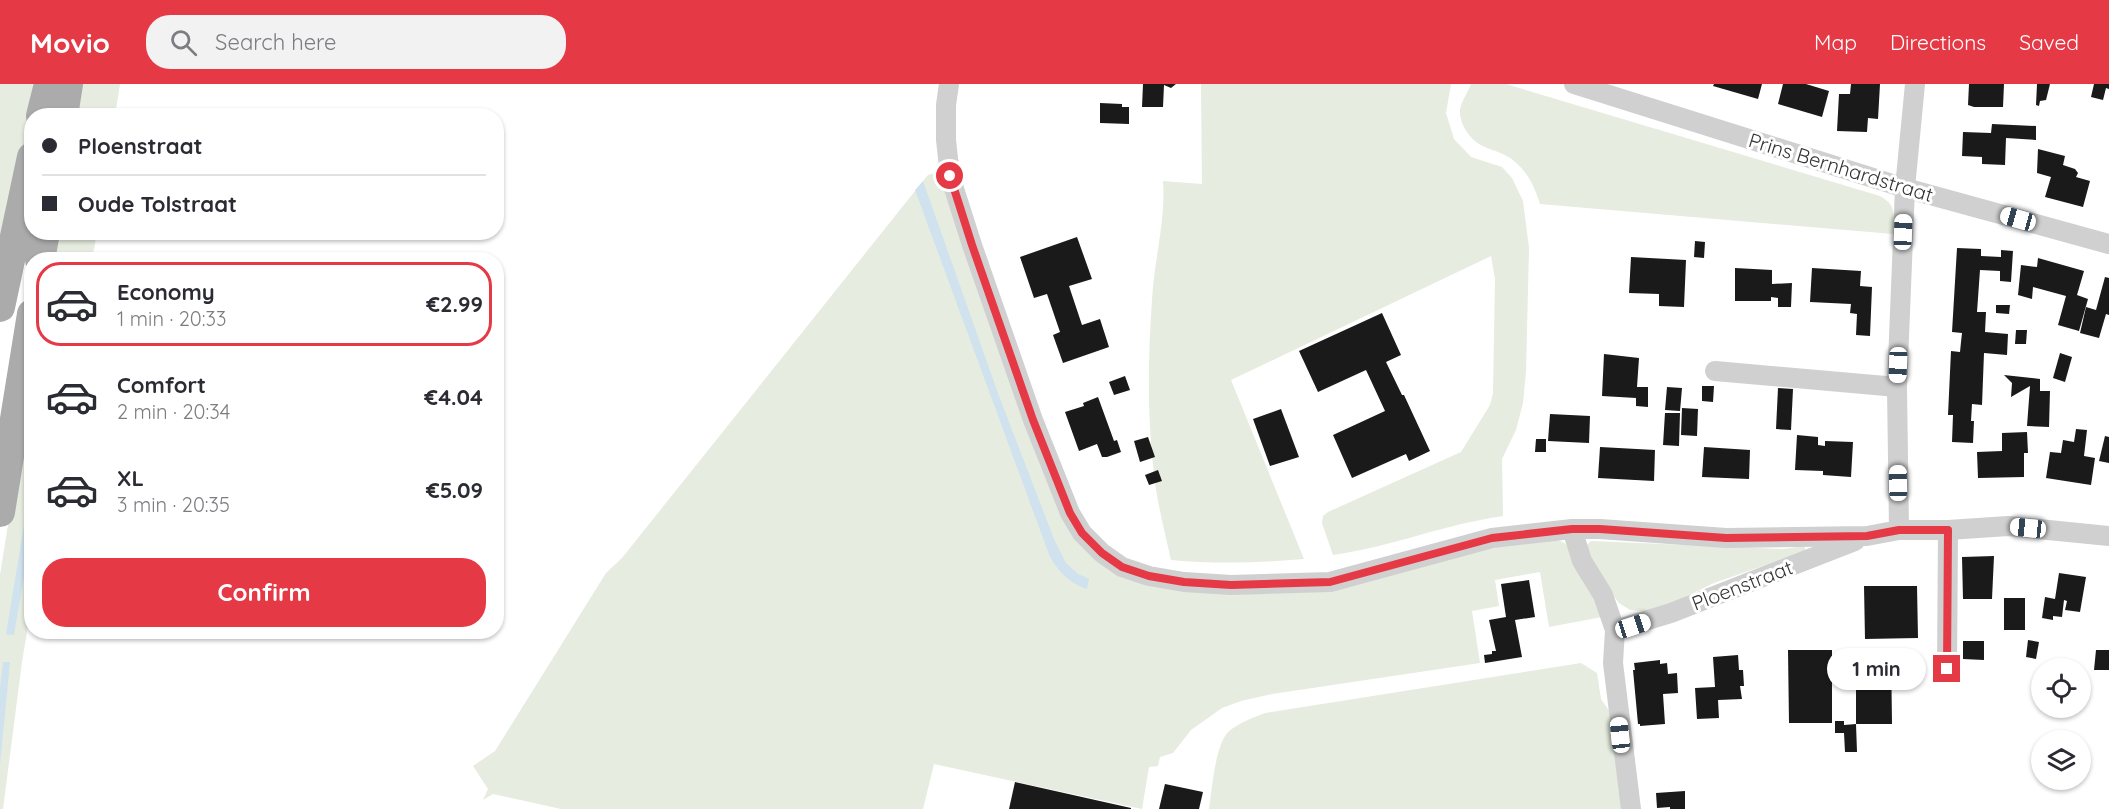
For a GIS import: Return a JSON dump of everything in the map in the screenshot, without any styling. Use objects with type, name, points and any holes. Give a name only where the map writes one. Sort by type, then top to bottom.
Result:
[{"type":"main road","points":[[43,108],[50,84]]},
{"type":"main road","points":[[64,108],[68,84]]},
{"type":"main road","points":[[0,307],[24,194]]},
{"type":"main road","points":[[0,512],[24,364]]},
{"type":"street","name":"Ploenstraat","points":[[949,84],[946,105],[946,140],[950,176],[1051,470],[1070,513],[1082,533],[1102,553],[1122,567],[1149,576],[1184,582],[1231,585],[1330,582],[1492,538],[1572,529],[1726,538],[1867,536],[1899,530],[2008,526],[2109,536]]},
{"type":"street","name":"Prins Bernhardstraat","points":[[1574,84],[1905,188],[2109,244]]},
{"type":"street","points":[[1899,530],[1897,387],[1905,188],[1915,84]]},
{"type":"street","points":[[1715,371],[1897,387]]},
{"type":"street","points":[[1572,529],[1582,561],[1603,595],[1616,630],[1613,663],[1631,809]]},
{"type":"street","points":[[1947,669],[1948,530]]},
{"type":"street","name":"Ploenstraat","points":[[1616,630],[1671,613],[1867,536]]},
{"type":"shaded area","points":[[0,84],[40,84],[34,108],[24,108],[24,152],[0,270]]},
{"type":"shaded area","points":[[78,84],[120,84],[116,108],[74,108]]},
{"type":"shaded area","points":[[1201,84],[1451,84],[1446,113],[1454,139],[1471,157],[1502,167],[1512,178],[1523,201],[1529,248],[1523,403],[1516,430],[1502,459],[1503,516],[1460,524],[1376,547],[1333,555],[1322,523],[1323,516],[1328,512],[1461,452],[1490,405],[1493,393],[1495,279],[1491,256],[1231,380],[1304,559],[1237,563],[1171,560],[1157,496],[1150,430],[1152,300],[1163,210],[1163,181],[1202,184]]},
{"type":"shaded area","points":[[1471,84],[1506,84],[1880,196],[1892,207],[1893,234],[1540,204],[1536,192],[1519,165],[1508,156],[1480,145],[1464,127],[1460,110]]},
{"type":"shaded area","points":[[941,171],[1039,462],[1055,500],[1094,557],[1233,593],[1447,553],[1557,540],[1565,543],[1600,602],[1602,617],[1549,627],[1540,572],[1495,580],[1499,606],[1472,611],[1480,663],[1272,694],[1222,708],[1191,730],[1173,753],[1160,757],[1158,766],[1149,767],[1142,809],[934,764],[923,809],[561,809],[493,794],[483,800],[488,789],[473,766],[495,751],[606,573],[622,558],[928,175]]},
{"type":"shaded area","points":[[52,240],[96,240],[93,252],[50,252]]},
{"type":"shaded area","points":[[24,424],[24,639],[26,639],[3,809],[0,809],[0,575]]},
{"type":"shaded area","points":[[1591,541],[1783,549],[1804,546],[1806,551],[1714,583],[1665,607],[1645,611],[1630,610],[1619,603],[1604,583],[1587,549]]},
{"type":"shaded area","points":[[1581,663],[1597,673],[1601,699],[1610,712],[1623,809],[1209,809],[1220,747],[1228,732],[1265,713]]},
{"type":"water","points":[[923,181],[999,396],[1054,539],[1066,563],[1078,574],[1089,579],[1087,589],[1066,577],[1050,557],[915,190]]},
{"type":"water","points":[[24,525],[24,576],[14,635],[6,634]]},
{"type":"water","points":[[3,662],[10,662],[0,765],[0,687]]},
{"type":"building","points":[[1143,84],[1176,84],[1171,88],[1164,85],[1163,107],[1142,107]]},
{"type":"building","points":[[1714,84],[1762,84],[1758,99],[1713,86]]},
{"type":"building","points":[[1783,84],[1806,84],[1829,91],[1822,117],[1778,104]]},
{"type":"building","points":[[1851,84],[1880,84],[1878,119],[1868,118],[1867,132],[1837,131],[1839,94],[1850,94]]},
{"type":"building","points":[[1969,84],[2004,84],[2003,107],[1968,105]]},
{"type":"building","points":[[2037,84],[2050,84],[2046,100],[2040,101],[2039,106],[2036,105]]},
{"type":"building","points":[[2094,84],[2109,84],[2103,100],[2091,97]]},
{"type":"building","points":[[1100,103],[1122,104],[1122,107],[1129,107],[1129,124],[1100,123]]},
{"type":"building","points":[[1992,124],[2036,126],[2036,140],[2006,138],[2005,165],[1982,164],[1982,157],[1962,156],[1963,132],[1991,133]]},
{"type":"building","points":[[2038,149],[2065,156],[2063,165],[2075,169],[2078,173],[2076,177],[2090,181],[2083,207],[2045,197],[2051,177],[2037,173]]},
{"type":"building","points":[[1077,237],[1092,279],[1069,286],[1082,325],[1100,319],[1109,347],[1063,363],[1053,335],[1060,332],[1047,294],[1034,298],[1020,257]]},
{"type":"building","points":[[1695,241],[1705,242],[1704,258],[1694,257]]},
{"type":"building","points":[[1957,248],[1981,249],[1981,256],[2001,257],[2001,250],[2013,251],[2011,282],[2000,281],[2000,271],[1980,270],[1977,312],[1986,312],[1985,332],[2008,334],[2007,355],[1984,353],[1982,405],[1972,404],[1973,443],[1952,442],[1953,415],[1948,415],[1951,351],[1960,352],[1962,333],[1952,332]]},
{"type":"building","points":[[1631,257],[1686,260],[1684,307],[1659,306],[1659,294],[1629,293]]},
{"type":"building","points":[[2038,258],[2084,271],[2077,295],[2088,299],[2079,331],[2058,325],[2066,296],[2033,287],[2032,299],[2018,295],[2021,265],[2037,267]]},
{"type":"building","points":[[1735,268],[1772,270],[1772,284],[1792,283],[1791,307],[1778,307],[1778,298],[1771,297],[1771,301],[1735,301]]},
{"type":"building","points":[[1812,268],[1861,271],[1860,286],[1872,287],[1870,336],[1856,335],[1857,314],[1850,313],[1851,304],[1810,302]]},
{"type":"building","points":[[2105,277],[2109,278],[2109,315],[2106,314],[2099,338],[2080,333],[2086,307],[2096,310]]},
{"type":"building","points":[[1996,305],[2010,305],[2009,314],[1996,313]]},
{"type":"building","points":[[1382,313],[1401,355],[1386,362],[1430,451],[1409,461],[1406,454],[1352,478],[1333,435],[1385,411],[1366,370],[1318,392],[1299,351]]},
{"type":"building","points":[[2016,330],[2027,330],[2026,344],[2015,344]]},
{"type":"building","points":[[2060,353],[2072,357],[2065,382],[2053,378]]},
{"type":"building","points":[[1604,354],[1639,358],[1637,387],[1648,387],[1648,407],[1636,406],[1636,398],[1602,396]]},
{"type":"building","points":[[2004,375],[2040,379],[2040,391],[2050,391],[2049,427],[2027,426],[2030,386],[2011,397],[2012,383]]},
{"type":"building","points":[[1125,376],[1130,390],[1114,395],[1109,382]]},
{"type":"building","points":[[1702,386],[1714,386],[1713,402],[1702,401]]},
{"type":"building","points":[[1667,387],[1682,388],[1680,411],[1665,410]]},
{"type":"building","points":[[1778,388],[1793,389],[1791,430],[1776,429]]},
{"type":"building","points":[[1098,397],[1114,441],[1117,440],[1121,452],[1107,457],[1102,457],[1097,444],[1079,451],[1065,412],[1084,406],[1083,403]]},
{"type":"building","points":[[1682,408],[1698,409],[1697,436],[1681,435]]},
{"type":"building","points":[[1281,409],[1299,457],[1270,466],[1253,419]]},
{"type":"building","points":[[1665,413],[1680,413],[1679,446],[1663,445]]},
{"type":"building","points":[[1550,414],[1590,416],[1589,443],[1548,441]]},
{"type":"building","points":[[2076,429],[2087,430],[2084,456],[2095,458],[2091,485],[2046,478],[2050,452],[2061,453],[2063,440],[2074,442]]},
{"type":"building","points":[[2027,432],[2028,453],[2024,453],[2024,477],[1978,478],[1977,452],[2002,451],[2002,433]]},
{"type":"building","points":[[1797,435],[1818,437],[1818,445],[1825,446],[1825,441],[1853,442],[1851,477],[1823,475],[1823,471],[1795,470]]},
{"type":"building","points":[[2105,436],[2109,437],[2109,463],[2099,461]]},
{"type":"building","points":[[1148,437],[1155,457],[1140,462],[1134,441]]},
{"type":"building","points":[[1536,439],[1546,439],[1546,452],[1535,452]]},
{"type":"building","points":[[1600,447],[1655,450],[1654,481],[1598,478]]},
{"type":"building","points":[[1704,447],[1750,450],[1749,479],[1702,477]]},
{"type":"building","points":[[1158,470],[1162,481],[1149,485],[1145,475]]},
{"type":"building","points":[[1994,556],[1992,599],[1963,599],[1962,557]]},
{"type":"building","points":[[2059,573],[2086,577],[2080,612],[2065,610],[2067,601],[2064,600],[2062,617],[2053,616],[2053,620],[2042,618],[2045,597],[2055,599]]},
{"type":"building","points":[[1529,580],[1535,617],[1515,620],[1522,657],[1485,663],[1484,655],[1496,651],[1489,620],[1506,617],[1501,584]]},
{"type":"building","points":[[1864,586],[1917,586],[1918,638],[1865,639]]},
{"type":"building","points":[[2004,598],[2025,598],[2025,630],[2004,630]]},
{"type":"building","points":[[2028,640],[2039,642],[2036,658],[2026,657]]},
{"type":"building","points":[[1963,641],[1984,641],[1984,660],[1963,659]]},
{"type":"building","points":[[1891,649],[1892,724],[1856,724],[1856,650]]},
{"type":"building","points":[[1788,650],[1832,650],[1832,723],[1789,723]]},
{"type":"building","points":[[2096,650],[2109,650],[2109,670],[2094,670]]},
{"type":"building","points":[[1738,655],[1739,670],[1743,670],[1744,686],[1740,686],[1742,699],[1718,700],[1719,718],[1697,719],[1695,688],[1715,687],[1713,657]]},
{"type":"building","points":[[1660,660],[1660,664],[1667,663],[1668,674],[1677,673],[1678,693],[1663,694],[1665,724],[1640,726],[1638,724],[1634,663]]},
{"type":"building","points":[[1835,721],[1844,721],[1844,725],[1856,724],[1857,752],[1845,752],[1844,733],[1835,733]]},
{"type":"building","points":[[1015,782],[1131,808],[1131,809],[1009,809]]},
{"type":"building","points":[[1165,784],[1203,792],[1199,809],[1159,809]]},
{"type":"building","points":[[1685,791],[1685,809],[1657,808],[1656,793]]},
{"type":"route","points":[[950,176],[1051,470],[1070,513],[1082,533],[1102,553],[1122,567],[1149,576],[1184,582],[1231,585],[1330,582],[1492,538],[1572,529],[1726,538],[1867,536],[1899,530],[1948,530],[1947,669]]}]
